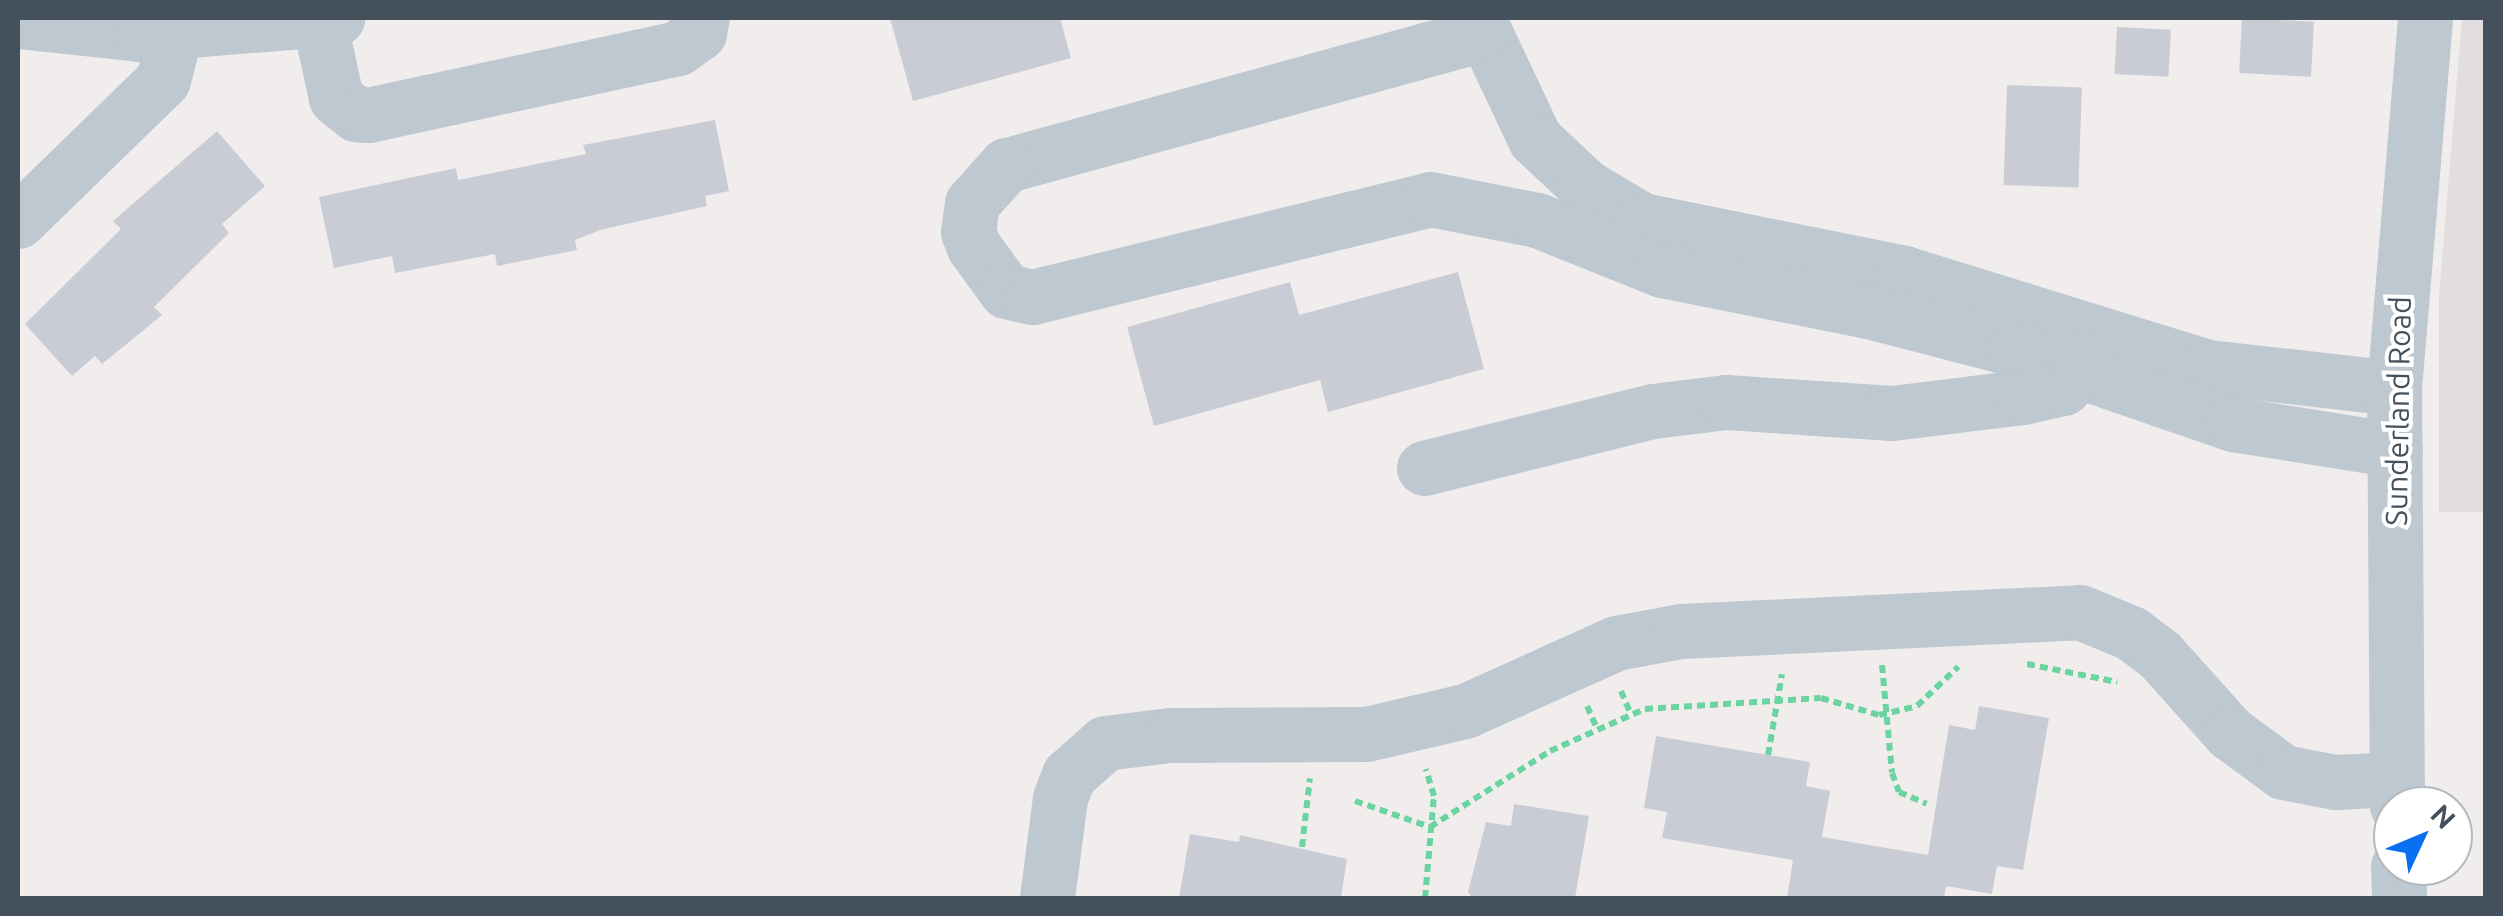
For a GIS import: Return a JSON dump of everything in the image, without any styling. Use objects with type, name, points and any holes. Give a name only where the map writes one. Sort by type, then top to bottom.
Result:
[{"type":"street","points":[[18,21],[175,33],[328,19],[336,98],[356,114],[368,115],[678,48],[698,33],[702,18]]},
{"type":"street","name":"Sunderland Road","points":[[2396,786],[2394,388],[2409,146],[2425,18]]},
{"type":"street","points":[[2394,388],[2086,351],[1868,311],[1662,270],[1512,214],[1430,199],[1032,297],[1006,290],[974,247],[968,232],[972,202],[1006,165],[1376,39],[1480,26],[1518,108],[1548,153],[1585,186],[1658,226],[1904,274],[2086,351],[2232,424],[2395,450]]},
{"type":"street","points":[[18,220],[162,80],[175,33]]},
{"type":"street","points":[[1512,214],[1548,153]]},
{"type":"street","points":[[1424,468],[1653,411],[1726,402],[1892,412],[2023,397],[2063,388],[2086,351]]},
{"type":"street","points":[[1047,898],[1060,798],[1069,775],[1105,743],[1170,735],[1366,734],[1466,712],[1616,643],[1681,631],[2080,612],[2131,634],[2160,655],[2230,733],[2284,772],[2373,789]]},
{"type":"path","points":[[2016,658],[2101,682],[2137,681]]},
{"type":"path","points":[[1354,801],[1430,827],[1597,728],[1631,714],[1820,698],[1886,714],[1918,706],[1940,680],[1974,662]]},
{"type":"path","points":[[1768,755],[1774,700],[1782,679]]},
{"type":"path","points":[[1884,683],[1899,792],[1927,804]]},
{"type":"path","points":[[1624,699],[1631,714]]},
{"type":"path","points":[[1590,714],[1597,728]]},
{"type":"path","points":[[1425,898],[1434,796]]},
{"type":"path","points":[[1302,847],[1312,798]]},
{"type":"shaded area","points":[[2462,18],[2486,18],[2486,512],[2439,512],[2439,295]]},
{"type":"building","points":[[890,18],[1060,18],[1071,58],[913,101]]},
{"type":"building","points":[[2242,18],[2314,22],[2311,77],[2239,73]]},
{"type":"building","points":[[2117,27],[2171,30],[2168,77],[2115,74]]},
{"type":"building","points":[[2007,85],[2082,88],[2078,188],[2004,185]]},
{"type":"building","points":[[715,120],[729,191],[705,196],[707,206],[600,230],[575,240],[577,250],[497,266],[495,254],[395,273],[392,256],[334,268],[319,197],[456,168],[458,180],[586,154],[583,145]]},
{"type":"building","points":[[217,131],[265,186],[222,224],[229,233],[154,307],[162,315],[102,364],[95,356],[72,376],[25,324],[121,229],[113,221]]},
{"type":"building","points":[[1458,272],[1484,369],[1328,412],[1320,380],[1154,426],[1127,327],[1290,282],[1299,315]]},
{"type":"building","points":[[1979,706],[2049,718],[2023,870],[1997,866],[1992,894],[1946,886],[1944,898],[1787,898],[1793,860],[1662,838],[1667,812],[1644,808],[1656,736],[1810,762],[1806,786],[1830,791],[1822,837],[1928,855],[1949,725],[1975,730]]},
{"type":"building","points":[[1514,804],[1589,816],[1575,898],[1473,898],[1468,892],[1486,822],[1511,826]]},
{"type":"building","points":[[1190,834],[1239,842],[1240,835],[1347,859],[1341,898],[1179,898]]}]
